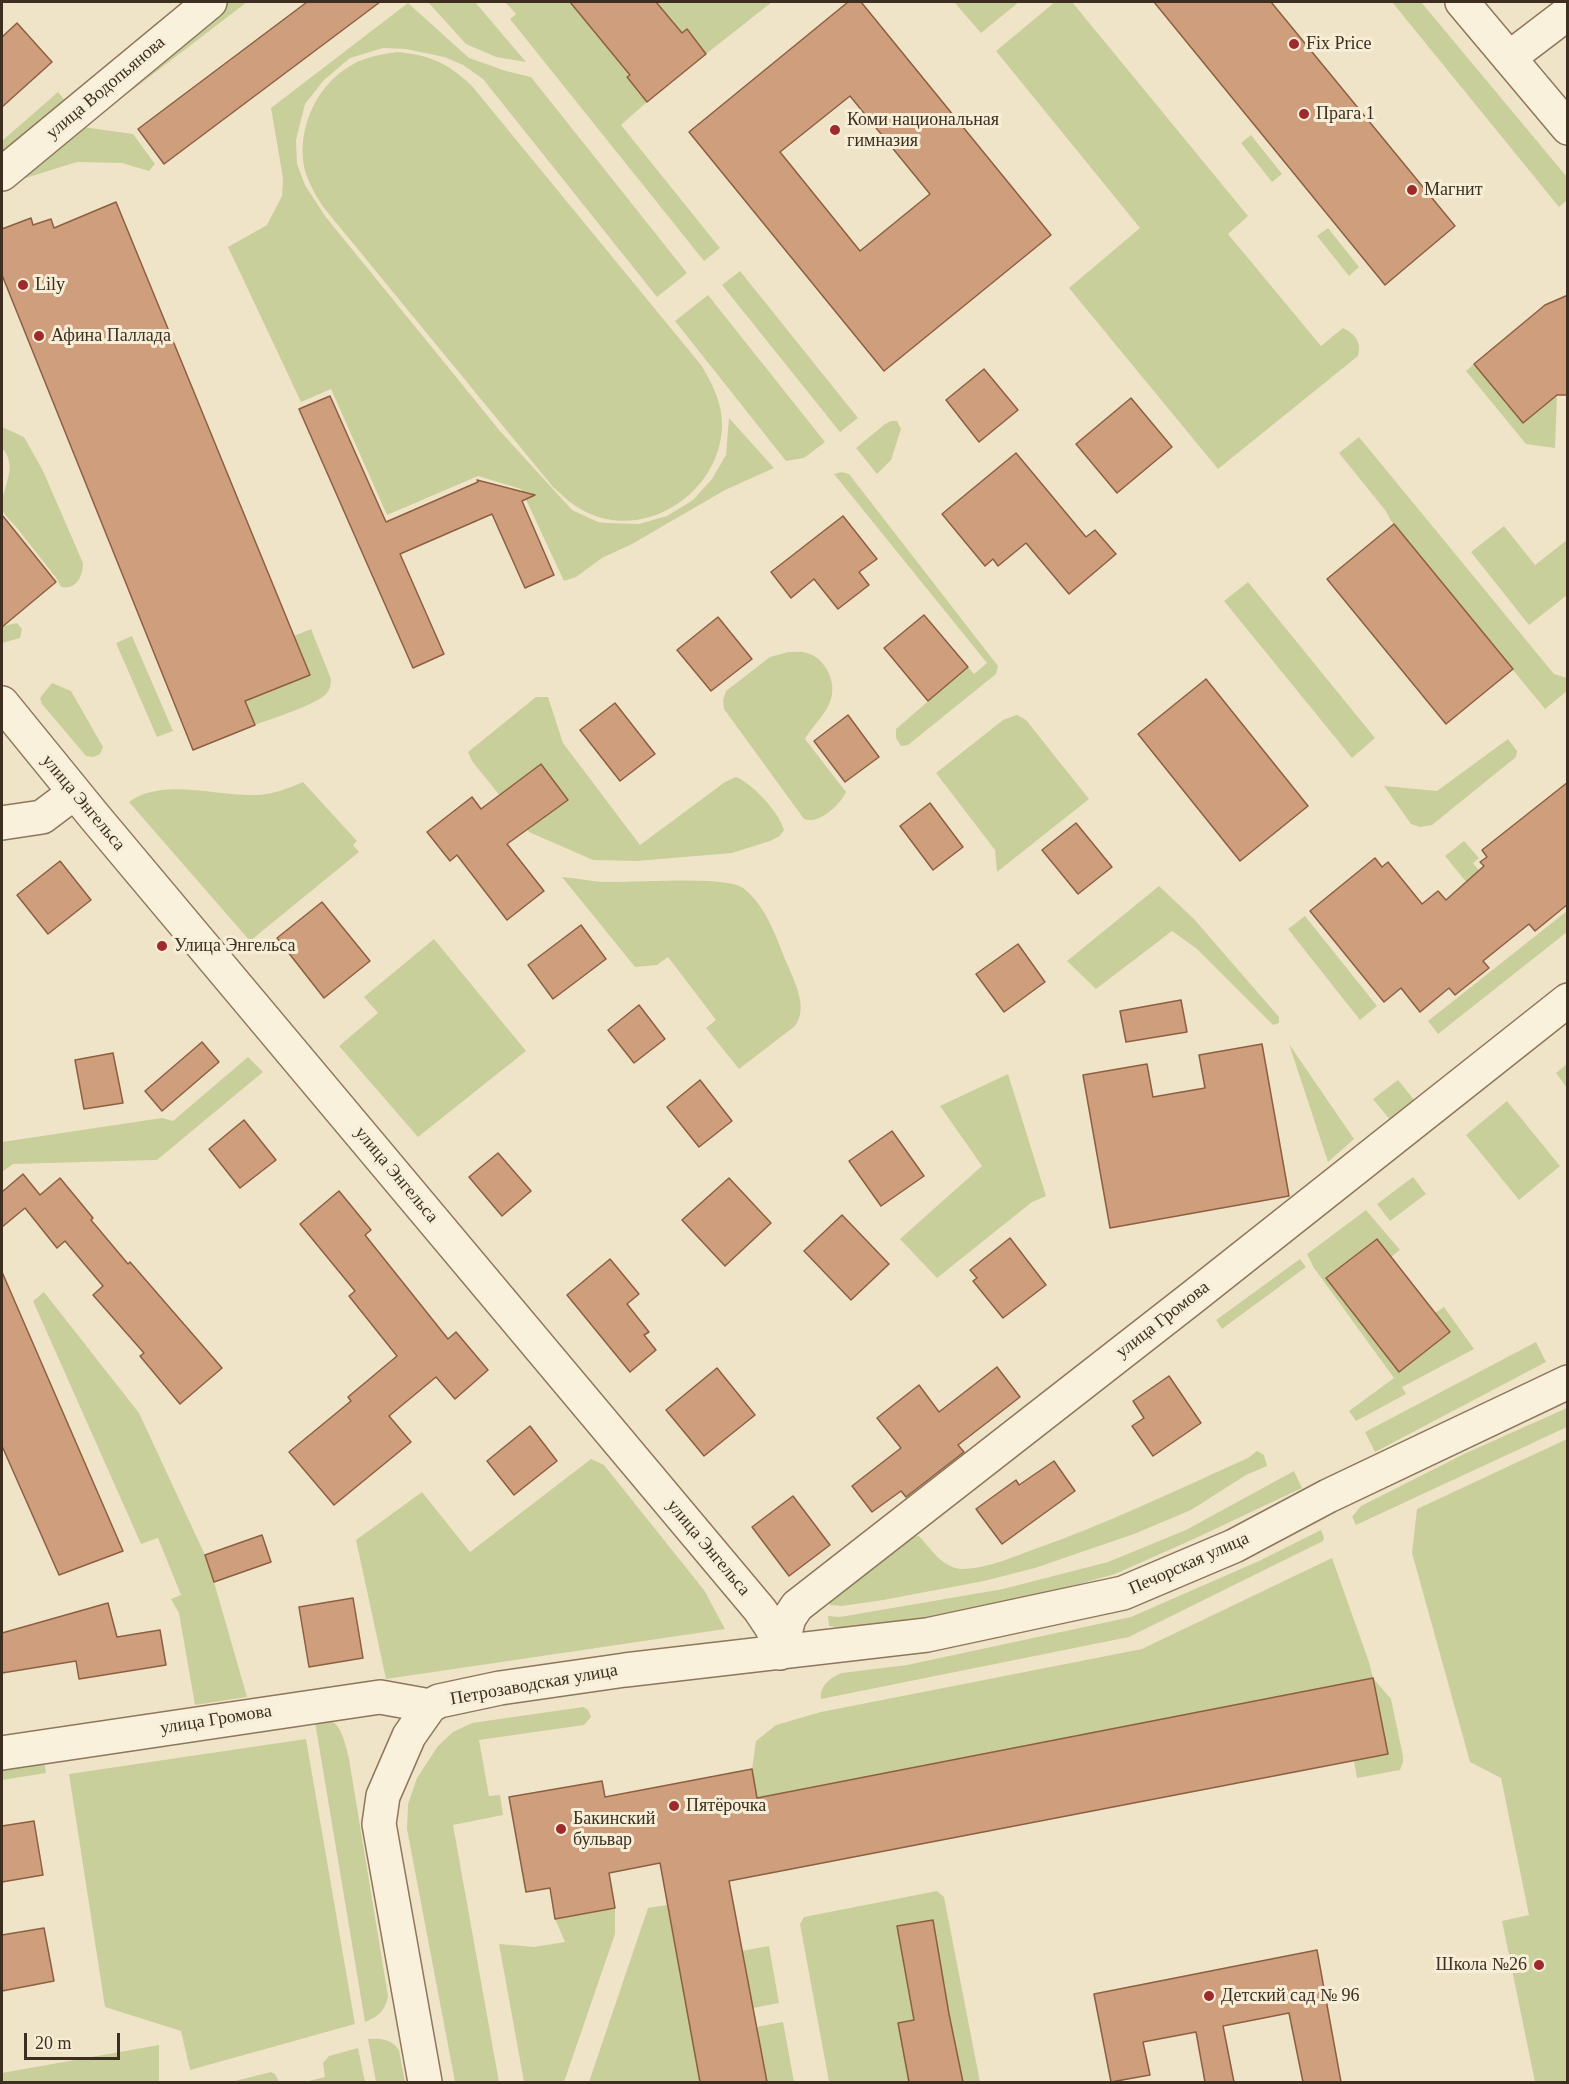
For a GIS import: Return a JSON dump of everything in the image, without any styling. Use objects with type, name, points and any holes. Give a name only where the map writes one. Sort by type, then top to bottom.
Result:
[{"type":"street","name":"улица Водопьянова","points":[[2,174],[210,2]]},
{"type":"street","points":[[1462,2],[1568,128]]},
{"type":"street","points":[[1509,58],[1568,13]]},
{"type":"street","name":"улица Энгельса","points":[[2,703],[74,793],[760,1610],[772,1628],[780,1653]]},
{"type":"street","points":[[2,823],[42,817],[74,793]]},
{"type":"street","name":"улица Громова","points":[[780,1653],[789,1618],[796,1606],[1168,1317],[1568,1000]]},
{"type":"street","name":"Печорская улица","points":[[780,1653],[927,1635],[1123,1593],[1234,1546],[1328,1496],[1568,1382]]},
{"type":"street","name":"Петрозаводская улица","points":[[425,2082],[379,1824],[383,1796],[394,1768],[409,1736],[430,1706],[446,1700],[500,1688],[656,1666],[780,1653]]},
{"type":"street","name":"улица Громова","points":[[2,1753],[380,1697],[430,1706]]},
{"type":"green space","points":[[228,2],[247,2],[101,114],[90,115]]},
{"type":"green space","points":[[428,2],[475,2],[526,62],[496,57],[466,44]]},
{"type":"green space","points":[[505,2],[586,2],[577,10],[630,75],[627,78],[647,102],[621,125],[720,248],[704,261],[510,19],[516,14]]},
{"type":"green space","points":[[656,2],[772,2],[706,54],[687,29],[682,33]]},
{"type":"green space","points":[[954,2],[1019,2],[981,33]]},
{"type":"green space","points":[[1055,2],[1072,2],[1248,216],[1228,234],[1321,346],[1343,328],[1354,336],[1358,343],[1358,356],[1218,469],[1069,288],[1140,228],[996,51]]},
{"type":"green space","points":[[1392,2],[1421,2],[1567,177],[1567,200],[1559,207]]},
{"type":"green space","points":[[408,3],[469,58],[531,77],[687,273],[657,297],[483,79],[463,65],[444,57],[406,49],[383,48],[350,58],[324,80],[305,104],[296,140],[297,164],[305,185],[325,216],[500,431],[572,510],[598,522],[606,523],[639,524],[667,516],[693,500],[712,479],[726,455],[729,418],[774,468],[725,490],[632,544],[602,558],[576,577],[564,581],[521,489],[478,476],[387,515],[331,389],[301,402],[228,247],[267,225],[282,196],[283,178],[271,108]]},
{"type":"green space","points":[[397,52],[438,61],[455,71],[472,86],[701,365],[720,408],[722,424],[719,448],[709,470],[695,489],[677,504],[656,515],[633,520],[609,520],[586,512],[564,497],[553,487],[318,199],[305,171],[303,155],[303,138],[313,108],[331,81],[343,70],[367,58]]},
{"type":"green space","points":[[58,92],[65,101],[2,155],[2,141]]},
{"type":"green space","points":[[75,126],[133,134],[155,164],[149,171],[122,163],[77,162],[16,181]]},
{"type":"green space","points":[[1251,135],[1282,174],[1272,182],[1241,143]]},
{"type":"green space","points":[[1328,228],[1359,267],[1349,276],[1317,236]]},
{"type":"green space","points":[[740,271],[858,418],[840,432],[722,285]]},
{"type":"green space","points":[[708,295],[825,442],[804,458],[786,461],[675,321]]},
{"type":"green space","points":[[1474,364],[1523,423],[1557,395],[1555,448],[1526,444],[1466,371]]},
{"type":"green space","points":[[891,421],[897,421],[901,429],[891,460],[877,474],[856,448]]},
{"type":"green space","points":[[2,427],[24,437],[43,471],[83,563],[80,578],[71,586],[61,587],[2,510],[9,463],[2,448]]},
{"type":"green space","points":[[1359,437],[1554,674],[1567,678],[1567,691],[1545,709],[1393,524],[1385,510],[1339,453]]},
{"type":"green space","points":[[842,472],[849,474],[998,666],[996,674],[908,745],[901,746],[896,738],[896,729],[968,667],[974,674],[987,663],[834,474]]},
{"type":"green space","points":[[1504,526],[1535,565],[1567,540],[1567,595],[1529,625],[1471,552]]},
{"type":"green space","points":[[1248,582],[1375,738],[1352,758],[1224,601]]},
{"type":"green space","points":[[2,623],[4,626],[17,623],[22,629],[20,638],[2,643]]},
{"type":"green space","points":[[311,629],[331,679],[328,691],[305,706],[255,725],[245,701],[309,675],[294,636]]},
{"type":"green space","points":[[132,636],[173,731],[157,737],[116,643]]},
{"type":"green space","points":[[788,652],[813,655],[827,669],[832,681],[831,700],[805,739],[846,792],[839,803],[828,813],[810,820],[804,819],[724,709],[723,700],[726,691],[770,657]]},
{"type":"green space","points":[[52,683],[71,691],[103,747],[100,754],[93,757],[86,756],[42,704],[40,698]]},
{"type":"green space","points":[[536,697],[548,697],[563,743],[640,845],[725,782],[736,777],[764,799],[777,815],[784,830],[780,836],[770,841],[732,853],[637,861],[593,860],[529,832],[472,761],[468,752]]},
{"type":"green space","points":[[1017,715],[1026,720],[1089,799],[997,872],[995,850],[936,773],[1003,720]]},
{"type":"green space","points":[[1508,739],[1517,751],[1516,757],[1432,825],[1420,827],[1411,824],[1384,786],[1437,791]]},
{"type":"green space","points":[[303,782],[357,841],[353,845],[359,852],[250,941],[129,802],[143,795],[174,789],[258,795],[276,792]]},
{"type":"green space","points":[[1464,841],[1479,858],[1473,863],[1485,878],[1472,889],[1445,856]]},
{"type":"green space","points":[[562,877],[603,882],[676,880],[717,882],[743,888],[759,904],[765,914],[794,981],[801,1004],[801,1012],[795,1026],[739,1069],[706,1028],[716,1020],[668,957],[657,965],[635,967]]},
{"type":"green space","points":[[1159,886],[1194,919],[1279,1017],[1279,1023],[1273,1025],[1197,949],[1172,931],[1096,989],[1067,961]]},
{"type":"green space","points":[[1567,911],[1567,932],[1438,1034],[1428,1021]]},
{"type":"green space","points":[[1305,916],[1377,1006],[1360,1020],[1288,929]]},
{"type":"green space","points":[[434,939],[526,1051],[418,1137],[339,1046],[378,1013],[364,997]]},
{"type":"green space","points":[[1289,1044],[1354,1139],[1328,1162]]},
{"type":"green space","points":[[248,1057],[263,1072],[157,1160],[13,1164],[2,1172],[2,1142],[162,1118],[173,1121]]},
{"type":"green space","points":[[1567,1064],[1567,1088],[1556,1073]]},
{"type":"green space","points":[[1008,1074],[1046,1196],[1032,1202],[937,1278],[900,1239],[982,1166],[940,1106]]},
{"type":"green space","points":[[1398,1080],[1420,1107],[1396,1127],[1373,1099]]},
{"type":"green space","points":[[1507,1101],[1560,1166],[1519,1200],[1466,1135]]},
{"type":"green space","points":[[1413,1177],[1426,1194],[1390,1221],[1377,1204]]},
{"type":"green space","points":[[1366,1210],[1400,1250],[1391,1257],[1376,1239],[1326,1278],[1399,1371],[1450,1333],[1435,1313],[1444,1307],[1474,1349],[1402,1387],[1406,1394],[1356,1421],[1349,1411],[1394,1378],[1314,1268],[1307,1254]]},
{"type":"green space","points":[[1300,1259],[1306,1267],[1222,1329],[1216,1320]]},
{"type":"green space","points":[[44,1292],[139,1413],[205,1555],[247,1697],[195,1705],[179,1613],[171,1599],[181,1595],[158,1538],[141,1544],[33,1301]]},
{"type":"green space","points":[[1536,1342],[1546,1362],[1375,1452],[1365,1432]]},
{"type":"green space","points":[[1567,1408],[1567,1427],[1356,1525],[1352,1517],[1361,1506],[1466,1453]]},
{"type":"green space","points":[[1567,1439],[1567,2082],[1535,2082],[1502,1921],[1529,1915],[1501,1778],[1470,1762],[1412,1553],[1417,1509]]},
{"type":"green space","points":[[1257,1451],[1264,1455],[1267,1466],[1246,1475],[1191,1510],[1134,1534],[1035,1568],[984,1581],[883,1600],[842,1606],[830,1605],[829,1594],[912,1537],[919,1536],[937,1557],[954,1568],[970,1569],[988,1565],[1007,1560],[1114,1518],[1248,1458]]},
{"type":"green space","points":[[591,1459],[604,1465],[704,1590],[725,1629],[386,1679],[356,1540],[422,1492],[470,1552]]},
{"type":"green space","points":[[1294,1471],[1302,1488],[1115,1574],[1001,1606],[868,1629],[829,1626],[828,1616],[840,1617],[1003,1589],[1108,1562],[1186,1530]]},
{"type":"green space","points":[[1321,1530],[1323,1541],[1129,1637],[821,1699],[822,1690],[827,1683],[842,1673],[907,1665],[1131,1617],[1259,1561]]},
{"type":"green space","points":[[1332,1558],[1373,1678],[757,1798],[752,1769],[756,1741],[776,1725],[821,1712],[1142,1649]]},
{"type":"green space","points":[[1373,1678],[1391,1699],[1403,1762],[1400,1770],[1357,1778],[1354,1761],[1388,1754]]},
{"type":"green space","points":[[583,1707],[588,1710],[591,1717],[584,1725],[479,1740],[489,1796],[500,1795],[503,1815],[453,1825],[499,2082],[455,2082],[407,1829],[408,1804],[417,1778],[438,1746],[453,1732],[472,1723]]},
{"type":"green space","points":[[314,1716],[329,1719],[337,1726],[343,1736],[349,1759],[388,1996],[381,2012],[365,2022]]},
{"type":"green space","points":[[306,1739],[355,2024],[190,2070],[181,2031],[105,2007],[69,1774]]},
{"type":"green space","points":[[44,1761],[46,1773],[2,1780],[2,1767]]},
{"type":"green space","points":[[937,1891],[944,1897],[980,2082],[829,2082],[800,1924],[804,1917]]},
{"type":"green space","points":[[667,1905],[700,2082],[589,2082],[648,1908]]},
{"type":"green space","points":[[615,1908],[615,1934],[564,2082],[524,2082],[499,1944],[534,1947],[565,1942],[555,1919]]},
{"type":"green space","points":[[769,1946],[779,2003],[753,2008],[742,1951]]},
{"type":"green space","points":[[783,2022],[794,2082],[767,2082],[756,2027]]},
{"type":"green space","points":[[368,2039],[385,2040],[396,2046],[399,2050],[405,2082],[376,2082]]},
{"type":"green space","points":[[159,2045],[159,2082],[2,2082],[2,2073]]},
{"type":"green space","points":[[358,2048],[365,2082],[305,2082],[325,2077],[323,2063],[329,2056]]},
{"type":"green space","points":[[271,2072],[275,2074],[279,2082],[231,2082]]},
{"type":"building","points":[[307,2],[380,2],[164,164],[138,129]]},
{"type":"building","points":[[570,2],[656,2],[682,33],[687,29],[706,54],[647,102],[627,77],[630,75]]},
{"type":"building","points":[[848,2],[861,2],[1051,235],[884,371],[689,132]],"holes":[[[850,96],[930,194],[860,251],[780,152]]]},
{"type":"building","name":"Прага 1","points":[[1154,2],[1271,2],[1455,226],[1385,285]]},
{"type":"building","points":[[17,23],[52,62],[2,107],[2,37]]},
{"type":"building","points":[[116,202],[310,675],[245,701],[255,725],[193,750],[2,275],[2,229],[31,218],[33,225],[51,219],[54,228]]},
{"type":"building","points":[[1568,295],[1568,395],[1557,395],[1523,423],[1474,364],[1545,305]]},
{"type":"building","points":[[984,369],[1018,410],[979,442],[946,400]]},
{"type":"building","points":[[330,396],[386,522],[478,482],[477,480],[535,495],[522,501],[554,575],[525,588],[492,514],[400,554],[444,654],[413,668],[299,409]]},
{"type":"building","points":[[1131,398],[1172,447],[1117,493],[1076,444]]},
{"type":"building","points":[[1016,453],[1086,537],[1095,530],[1116,554],[1069,594],[1026,543],[998,566],[993,559],[985,566],[942,514]]},
{"type":"building","points":[[2,515],[56,582],[2,627]]},
{"type":"building","points":[[843,516],[877,559],[859,572],[869,585],[838,609],[814,579],[791,598],[771,572]]},
{"type":"building","points":[[1394,524],[1513,669],[1446,724],[1327,579]]},
{"type":"building","points":[[924,615],[968,667],[928,701],[884,648]]},
{"type":"building","points":[[718,617],[752,659],[711,691],[677,650]]},
{"type":"building","points":[[1206,679],[1308,806],[1240,861],[1138,734]]},
{"type":"building","points":[[615,703],[655,754],[620,781],[580,730]]},
{"type":"building","points":[[848,715],[879,757],[845,782],[814,741]]},
{"type":"building","points":[[541,764],[568,800],[507,844],[544,891],[507,920],[457,855],[450,861],[427,832],[472,797],[481,809]]},
{"type":"building","points":[[1568,782],[1568,904],[1535,931],[1529,924],[1483,961],[1489,968],[1455,995],[1449,988],[1420,1012],[1401,988],[1384,1002],[1310,911],[1375,858],[1382,867],[1388,862],[1422,904],[1438,891],[1446,900],[1484,866],[1480,862],[1487,857],[1482,850]]},
{"type":"building","points":[[930,803],[963,847],[933,870],[900,826]]},
{"type":"building","points":[[1076,823],[1112,867],[1078,894],[1042,850]]},
{"type":"building","points":[[60,861],[91,900],[48,934],[17,895]]},
{"type":"building","points":[[322,902],[370,961],[324,998],[277,938]]},
{"type":"building","points":[[581,925],[606,959],[553,999],[528,965]]},
{"type":"building","points":[[1018,944],[1045,982],[1004,1012],[976,974]]},
{"type":"building","points":[[1181,1000],[1187,1032],[1126,1042],[1120,1011]]},
{"type":"building","points":[[639,1005],[665,1039],[634,1063],[608,1030]]},
{"type":"building","points":[[202,1042],[219,1062],[162,1111],[145,1091]]},
{"type":"building","points":[[1262,1044],[1289,1196],[1110,1228],[1083,1075],[1147,1064],[1153,1097],[1205,1088],[1199,1055]]},
{"type":"building","points":[[113,1053],[123,1103],[84,1109],[75,1060]]},
{"type":"building","points":[[700,1080],[732,1121],[699,1147],[667,1107]]},
{"type":"building","points":[[244,1120],[276,1160],[240,1188],[209,1149]]},
{"type":"building","points":[[892,1131],[924,1176],[881,1206],[849,1161]]},
{"type":"building","points":[[498,1153],[531,1191],[502,1216],[469,1177]]},
{"type":"building","points":[[23,1174],[40,1195],[60,1178],[128,1264],[130,1262],[222,1368],[180,1404],[140,1356],[144,1353],[93,1295],[103,1286],[65,1241],[57,1248],[25,1208],[2,1227],[2,1192]]},
{"type":"building","points":[[729,1178],[771,1223],[725,1266],[682,1220]]},
{"type":"building","points":[[339,1191],[371,1230],[365,1235],[448,1339],[456,1332],[488,1370],[455,1399],[436,1377],[389,1416],[411,1442],[334,1505],[289,1452],[351,1401],[348,1397],[397,1356],[349,1296],[355,1291],[300,1224]]},
{"type":"building","points":[[842,1215],[889,1264],[851,1300],[804,1251]]},
{"type":"building","points":[[1010,1238],[1046,1285],[1003,1318],[973,1281],[977,1278],[970,1270]]},
{"type":"building","points":[[1377,1239],[1450,1332],[1399,1372],[1326,1278]]},
{"type":"building","points":[[610,1259],[639,1294],[627,1304],[649,1332],[644,1335],[656,1350],[630,1372],[567,1295]]},
{"type":"building","points":[[2,1272],[123,1551],[59,1575],[2,1446]]},
{"type":"building","points":[[997,1367],[1020,1397],[958,1445],[964,1452],[906,1497],[901,1491],[872,1512],[852,1486],[901,1448],[877,1418],[919,1385],[939,1412]]},
{"type":"building","points":[[717,1368],[755,1415],[704,1456],[666,1410]]},
{"type":"building","points":[[1169,1376],[1201,1423],[1153,1456],[1132,1426],[1144,1418],[1133,1401]]},
{"type":"building","points":[[530,1426],[557,1461],[514,1495],[487,1461]]},
{"type":"building","points":[[1054,1461],[1075,1491],[1002,1544],[976,1509],[1016,1480],[1019,1485]]},
{"type":"building","points":[[793,1496],[830,1545],[789,1576],[752,1527]]},
{"type":"building","points":[[262,1535],[271,1562],[214,1582],[205,1555]]},
{"type":"building","points":[[353,1598],[363,1658],[309,1667],[299,1607]]},
{"type":"building","points":[[108,1603],[117,1637],[160,1630],[166,1665],[79,1679],[76,1661],[2,1673],[2,1633]]},
{"type":"building","points":[[1373,1678],[1388,1754],[729,1881],[767,2082],[700,2082],[660,1863],[609,1873],[615,1908],[555,1919],[550,1888],[526,1892],[509,1797],[602,1781],[605,1797],[752,1769],[757,1798]]},
{"type":"building","points":[[34,1821],[43,1875],[2,1882],[2,1826]]},
{"type":"building","points":[[933,1920],[963,2082],[909,2082],[898,2023],[914,2020],[897,1926]]},
{"type":"building","points":[[44,1928],[54,1981],[2,1991],[2,1935]]},
{"type":"building","points":[[1317,1950],[1341,2082],[1303,2082],[1289,2013],[1223,2026],[1234,2082],[1205,2082],[1196,2032],[1143,2042],[1150,2075],[1111,2082],[1094,1994]]},
{"type":"place","name":"Fix Price","points":[[1294,44]]},
{"type":"place","name":"Прага 1","points":[[1304,114]]},
{"type":"place","name":"Коми национальная гимназия","points":[[835,130]]},
{"type":"place","name":"Магнит","points":[[1412,190]]},
{"type":"place","name":"Lily","points":[[23,285]]},
{"type":"place","name":"Афина Паллада","points":[[39,336]]},
{"type":"place","name":"Улица Энгельса","points":[[162,946]]},
{"type":"place","name":"Пятёрочка","points":[[674,1806]]},
{"type":"place","name":"Бакинский бульвар","points":[[561,1829]]},
{"type":"place","name":"Школа №26","points":[[1539,1965]]},
{"type":"place","name":"Детский сад № 96","points":[[1209,1996]]}]
